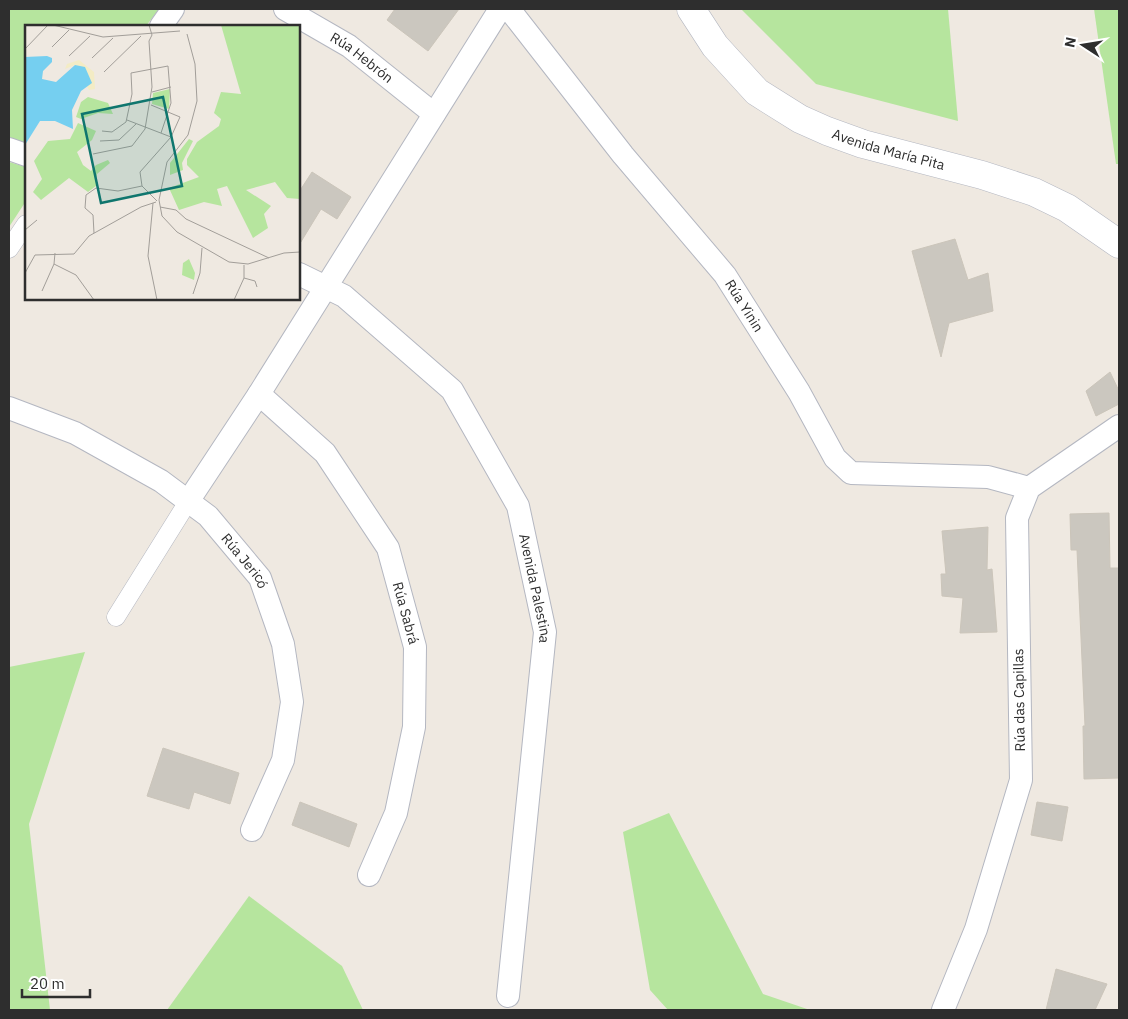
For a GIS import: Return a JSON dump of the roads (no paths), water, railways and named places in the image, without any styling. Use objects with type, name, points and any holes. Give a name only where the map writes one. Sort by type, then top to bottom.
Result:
[{"type":"main road","name":"Avenida María Pita","points":[[691,9],[715,46],[757,92],[800,119],[863,144],[982,175],[1034,192],[1067,208],[1119,244]]},
{"type":"street","points":[[162,25],[173,9]]},
{"type":"street","name":"Rúa Hebrón","points":[[285,9],[349,46],[434,114]]},
{"type":"street","points":[[116,618],[500,9]]},
{"type":"street","name":"Rúa Yinin","points":[[509,9],[623,155],[725,275],[799,392],[835,458],[851,473],[988,477],[1029,488]]},
{"type":"street","points":[[9,149],[25,155]]},
{"type":"street","points":[[9,249],[25,225]]},
{"type":"street","name":"Avenida Palestina","points":[[300,274],[344,296],[452,390],[518,506],[545,632],[508,996]]},
{"type":"street","name":"Rúa Sabrá","points":[[259,394],[326,453],[388,548],[415,647],[414,727],[396,813],[368,876]]},
{"type":"street","name":"Rúa Jericó","points":[[9,408],[75,433],[161,481],[208,516],[260,578],[283,644],[292,702],[283,760],[252,830]]},
{"type":"street","points":[[1029,488],[1119,426]]},
{"type":"street","name":"Rúa das Capillas","points":[[943,1010],[976,929],[1021,780],[1017,518],[1029,488]]}]
